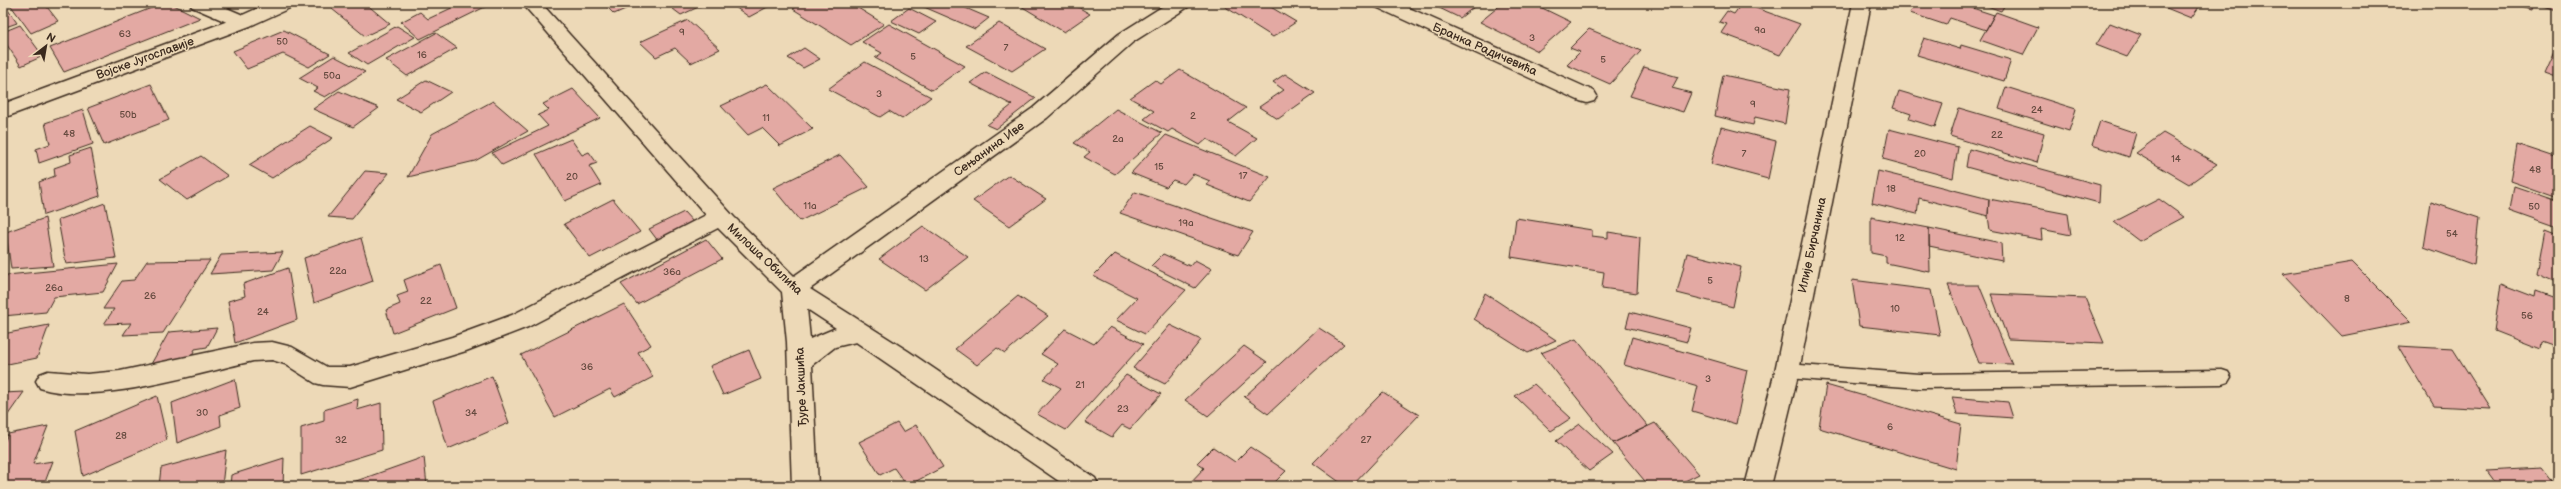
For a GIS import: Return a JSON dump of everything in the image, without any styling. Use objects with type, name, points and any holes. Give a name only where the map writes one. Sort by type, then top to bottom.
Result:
[{"type":"street","points":[[199,3],[243,22]]},
{"type":"street","name":"Војске Југославије","points":[[3,111],[243,22],[285,3]]},
{"type":"street","name":"Милоша Обилића","points":[[531,3],[720,217],[793,289],[860,332],[1086,486]]},
{"type":"street","name":"Сењанина Иве","points":[[793,289],[1040,113],[1126,38],[1181,3]]},
{"type":"street","name":"Бранка Радичевића","points":[[1383,3],[1587,96]]},
{"type":"street","name":"Илије Бирчанина","points":[[1758,486],[1787,371],[1862,3]]},
{"type":"street","points":[[48,381],[87,384],[120,381],[253,352],[272,351],[292,356],[323,376],[350,377],[458,345],[520,321],[720,217]]},
{"type":"street","name":"Ђуре Јакшића","points":[[793,289],[799,363],[804,486]]},
{"type":"street","points":[[799,363],[811,351],[835,336],[860,332]]},
{"type":"lane","points":[[1787,371],[1919,382],[2222,377]]},
{"type":"building","points":[[9,3],[44,3],[58,21],[31,33]]},
{"type":"building","points":[[164,3],[170,3],[200,18],[64,72],[50,48]]},
{"type":"building","points":[[344,3],[365,3],[390,24],[365,36],[332,9]]},
{"type":"building","points":[[462,3],[493,3],[420,39],[401,22],[420,12],[428,19]]},
{"type":"building","points":[[603,3],[639,3],[614,14]]},
{"type":"building","points":[[680,3],[707,3],[681,15],[673,9],[681,4]]},
{"type":"building","points":[[775,3],[749,17],[731,4]]},
{"type":"building","points":[[802,3],[850,3],[884,24],[851,45],[793,9]]},
{"type":"building","points":[[915,3],[954,3],[989,18],[975,29]]},
{"type":"building","points":[[1016,3],[1071,3],[1090,14],[1064,32]]},
{"type":"building","points":[[1219,3],[1264,3],[1296,22],[1273,37]]},
{"type":"building","points":[[1429,3],[1479,3],[1460,18]]},
{"type":"building","points":[[1503,3],[1532,3],[1571,22],[1538,51],[1480,22]]},
{"type":"building","points":[[1742,3],[1800,24],[1780,55],[1721,33],[1727,24],[1719,22],[1727,11],[1734,14]]},
{"type":"building","points":[[1916,3],[1957,3],[1994,15],[1986,30],[1950,18],[1946,25],[1910,13]]},
{"type":"building","points":[[1979,3],[2006,3],[2001,11]]},
{"type":"building","points":[[2154,3],[2202,3],[2191,18]]},
{"type":"building","points":[[2507,3],[2533,3],[2532,10]]},
{"type":"building","points":[[2535,3],[2558,3],[2558,10]]},
{"type":"building","points":[[909,8],[936,22],[919,34],[891,21]]},
{"type":"building","points":[[8,10],[17,23],[3,28],[3,12]]},
{"type":"building","points":[[1996,12],[2038,27],[2023,55],[1980,40]]},
{"type":"building","points":[[688,20],[720,49],[691,63],[675,48],[656,57],[640,42]]},
{"type":"building","points":[[999,23],[1045,49],[1012,71],[966,46]]},
{"type":"building","points":[[2110,23],[2141,35],[2127,57],[2096,45]]},
{"type":"building","points":[[889,24],[965,66],[932,90],[875,58],[882,53],[862,42]]},
{"type":"building","points":[[20,25],[43,56],[21,66],[3,39],[3,32]]},
{"type":"building","points":[[397,26],[415,37],[367,65],[349,53]]},
{"type":"building","points":[[1589,29],[1641,51],[1610,84],[1567,65],[1580,52],[1570,48]]},
{"type":"building","points":[[284,30],[330,54],[309,67],[283,54],[247,69],[233,51]]},
{"type":"building","points":[[436,33],[457,48],[407,76],[386,60]]},
{"type":"building","points":[[1924,38],[1960,49],[1961,45],[2011,60],[2004,81],[1917,55]]},
{"type":"building","points":[[2558,42],[2558,78],[2544,73]]},
{"type":"building","points":[[804,48],[820,59],[803,68],[788,58]]},
{"type":"building","points":[[334,56],[365,72],[325,97],[313,91],[318,88],[299,78]]},
{"type":"building","points":[[865,62],[931,97],[902,119],[889,111],[880,117],[828,89]]},
{"type":"building","points":[[1644,67],[1678,77],[1672,88],[1691,93],[1683,112],[1630,96]]},
{"type":"building","points":[[1180,70],[1246,108],[1228,122],[1257,138],[1236,156],[1207,139],[1200,145],[1172,129],[1168,132],[1144,119],[1154,111],[1130,98],[1155,80],[1161,84]]},
{"type":"building","points":[[986,72],[1036,98],[996,129],[987,125],[1012,105],[970,83]]},
{"type":"building","points":[[1285,74],[1315,93],[1278,119],[1259,107],[1284,90],[1273,82]]},
{"type":"building","points":[[1723,75],[1790,89],[1785,124],[1755,117],[1753,125],[1715,116]]},
{"type":"building","points":[[426,80],[451,92],[421,112],[396,99]]},
{"type":"building","points":[[151,84],[169,120],[104,145],[88,108]]},
{"type":"building","points":[[767,84],[813,129],[780,146],[762,128],[748,135],[721,106]]},
{"type":"building","points":[[2006,87],[2076,109],[2069,131],[1999,109]]},
{"type":"building","points":[[573,89],[600,118],[502,165],[492,153],[548,126],[538,115],[549,110],[543,104]]},
{"type":"building","points":[[339,91],[379,108],[353,127],[313,109]]},
{"type":"building","points":[[1899,91],[1943,104],[1935,127],[1909,119],[1911,114],[1893,108]]},
{"type":"building","points":[[493,101],[528,131],[475,161],[408,177],[432,134]]},
{"type":"building","points":[[1959,108],[2044,133],[2037,163],[1950,136]]},
{"type":"building","points":[[1116,109],[1162,133],[1115,174],[1084,157],[1090,152],[1074,143]]},
{"type":"building","points":[[83,110],[93,144],[39,163],[36,149],[50,144],[45,123]]},
{"type":"building","points":[[2100,121],[2136,133],[2129,157],[2092,145]]},
{"type":"building","points":[[310,126],[333,138],[272,178],[249,165]]},
{"type":"building","points":[[1721,127],[1776,141],[1768,179],[1711,164]]},
{"type":"building","points":[[1889,129],[1958,147],[1953,178],[1883,159]]},
{"type":"building","points":[[2163,133],[2217,164],[2189,184],[2136,153]]},
{"type":"building","points":[[1166,135],[1270,177],[1249,202],[1207,185],[1210,181],[1193,174],[1184,184],[1173,180],[1166,187],[1131,173]]},
{"type":"building","points":[[571,139],[582,155],[589,152],[597,163],[589,166],[601,185],[565,201],[536,154]]},
{"type":"building","points":[[2516,144],[2558,158],[2558,198],[2510,181]]},
{"type":"building","points":[[91,148],[100,196],[44,215],[39,182],[55,176],[54,168],[71,162],[70,155]]},
{"type":"building","points":[[1969,149],[2100,185],[2099,203],[1966,167]]},
{"type":"building","points":[[840,155],[869,187],[800,221],[773,188]]},
{"type":"building","points":[[201,156],[228,176],[187,200],[160,179]]},
{"type":"building","points":[[365,171],[389,173],[352,219],[328,217]]},
{"type":"building","points":[[1878,171],[1989,199],[1988,216],[1919,198],[1917,214],[1872,203]]},
{"type":"building","points":[[1009,175],[1046,199],[1009,226],[973,201]]},
{"type":"building","points":[[2514,186],[2558,201],[2558,227],[2510,210]]},
{"type":"building","points":[[1135,192],[1253,232],[1238,255],[1120,213]]},
{"type":"building","points":[[613,199],[640,232],[590,258],[564,224]]},
{"type":"building","points":[[1989,199],[2068,214],[2071,235],[2041,229],[2042,240],[1990,230],[1988,216]]},
{"type":"building","points":[[2159,199],[2184,217],[2139,241],[2114,222]]},
{"type":"building","points":[[2431,202],[2479,218],[2474,265],[2424,247]]},
{"type":"building","points":[[105,203],[116,258],[66,264],[58,220]]},
{"type":"building","points":[[684,212],[694,223],[658,241],[649,229]]},
{"type":"building","points":[[1871,217],[1929,228],[1930,272],[1886,263],[1886,256],[1871,253]]},
{"type":"building","points":[[45,218],[53,266],[11,269],[6,232]]},
{"type":"building","points":[[1516,218],[1592,230],[1592,236],[1608,238],[1608,232],[1640,237],[1637,293],[1602,288],[1604,272],[1511,257]]},
{"type":"building","points":[[923,226],[968,257],[925,290],[879,259]]},
{"type":"building","points":[[1929,228],[2001,243],[2002,261],[1929,246]]},
{"type":"building","points":[[2545,229],[2558,234],[2558,283],[2537,274]]},
{"type":"building","points":[[361,238],[373,281],[314,303],[304,258]]},
{"type":"building","points":[[706,239],[722,259],[637,304],[621,284]]},
{"type":"building","points":[[283,252],[273,270],[210,274],[221,255]]},
{"type":"building","points":[[1687,253],[1741,267],[1733,307],[1677,293]]},
{"type":"building","points":[[1115,254],[1186,290],[1145,334],[1116,320],[1137,298],[1093,276]]},
{"type":"building","points":[[1163,254],[1190,266],[1195,260],[1212,269],[1195,288],[1151,266]]},
{"type":"building","points":[[210,260],[163,333],[123,335],[131,323],[104,324],[114,309],[103,309],[122,281],[134,280],[147,261]]},
{"type":"building","points":[[2352,262],[2412,322],[2342,336],[2283,274]]},
{"type":"building","points":[[118,264],[103,292],[54,297],[46,312],[3,316],[3,282],[7,275]]},
{"type":"building","points":[[441,265],[456,308],[393,333],[386,310],[400,304],[397,296],[408,292],[404,280]]},
{"type":"building","points":[[288,268],[297,320],[235,343],[228,301],[245,296],[243,284]]},
{"type":"building","points":[[1852,280],[1931,290],[1940,335],[1859,326]]},
{"type":"building","points":[[2501,284],[2535,297],[2536,291],[2558,299],[2558,348],[2541,342],[2540,349],[2494,331]]},
{"type":"building","points":[[1948,285],[1979,285],[2012,364],[1979,363]]},
{"type":"building","points":[[1485,293],[1556,340],[1528,353],[1474,319]]},
{"type":"building","points":[[1991,294],[2085,298],[2104,343],[2008,339]]},
{"type":"building","points":[[1018,296],[1048,316],[1005,353],[997,348],[977,365],[955,349]]},
{"type":"building","points":[[624,304],[651,345],[638,352],[653,377],[615,397],[610,389],[555,417],[521,355]]},
{"type":"building","points":[[1630,312],[1691,328],[1687,342],[1626,327]]},
{"type":"building","points":[[49,325],[37,358],[3,365],[3,334]]},
{"type":"building","points":[[1170,325],[1201,340],[1165,384],[1133,368]]},
{"type":"building","points":[[1110,327],[1143,344],[1066,430],[1037,414],[1061,388],[1044,379],[1058,364],[1041,354],[1065,329],[1094,344]]},
{"type":"building","points":[[217,328],[207,347],[195,349],[188,363],[150,366],[169,332]]},
{"type":"building","points":[[1319,328],[1344,344],[1268,414],[1244,397]]},
{"type":"building","points":[[1632,337],[1747,370],[1736,424],[1692,411],[1698,386],[1624,365]]},
{"type":"building","points":[[1576,339],[1648,426],[1613,443],[1541,353]]},
{"type":"building","points":[[1244,346],[1267,362],[1208,416],[1185,400]]},
{"type":"building","points":[[2398,346],[2453,349],[2491,409],[2434,406]]},
{"type":"building","points":[[749,350],[761,379],[723,395],[710,366]]},
{"type":"building","points":[[1126,375],[1161,394],[1130,429],[1122,425],[1112,437],[1085,422]]},
{"type":"building","points":[[492,376],[509,423],[448,449],[433,401]]},
{"type":"building","points":[[235,379],[240,408],[220,415],[221,426],[177,443],[172,403]]},
{"type":"building","points":[[1534,384],[1571,418],[1551,431],[1515,396]]},
{"type":"building","points":[[1826,385],[1961,424],[1956,469],[1819,428]]},
{"type":"building","points":[[24,392],[5,419],[3,419],[3,393]]},
{"type":"building","points":[[1383,392],[1419,415],[1352,486],[1345,486],[1313,463]]},
{"type":"building","points":[[157,396],[167,440],[83,476],[75,431]]},
{"type":"building","points":[[1952,397],[2008,402],[2013,418],[1957,414]]},
{"type":"building","points":[[358,399],[357,410],[381,403],[382,450],[301,475],[301,428],[324,421],[324,410]]},
{"type":"building","points":[[897,423],[903,432],[916,425],[943,467],[907,486],[894,468],[880,475],[859,442]]},
{"type":"building","points":[[1655,423],[1699,474],[1675,486],[1649,486],[1613,443]]},
{"type":"building","points":[[1580,424],[1613,454],[1589,471],[1556,441]]},
{"type":"building","points":[[48,426],[33,464],[53,461],[45,482],[24,486],[3,486],[3,445],[8,434]]},
{"type":"building","points":[[1213,447],[1235,462],[1250,447],[1286,471],[1271,486],[1187,486],[1204,468],[1197,463]]},
{"type":"building","points":[[226,450],[222,486],[159,486],[161,468]]},
{"type":"building","points":[[424,457],[427,486],[342,486]]},
{"type":"building","points":[[284,458],[283,486],[230,486],[231,475]]},
{"type":"building","points":[[2540,468],[2554,486],[2498,486],[2487,471]]}]
